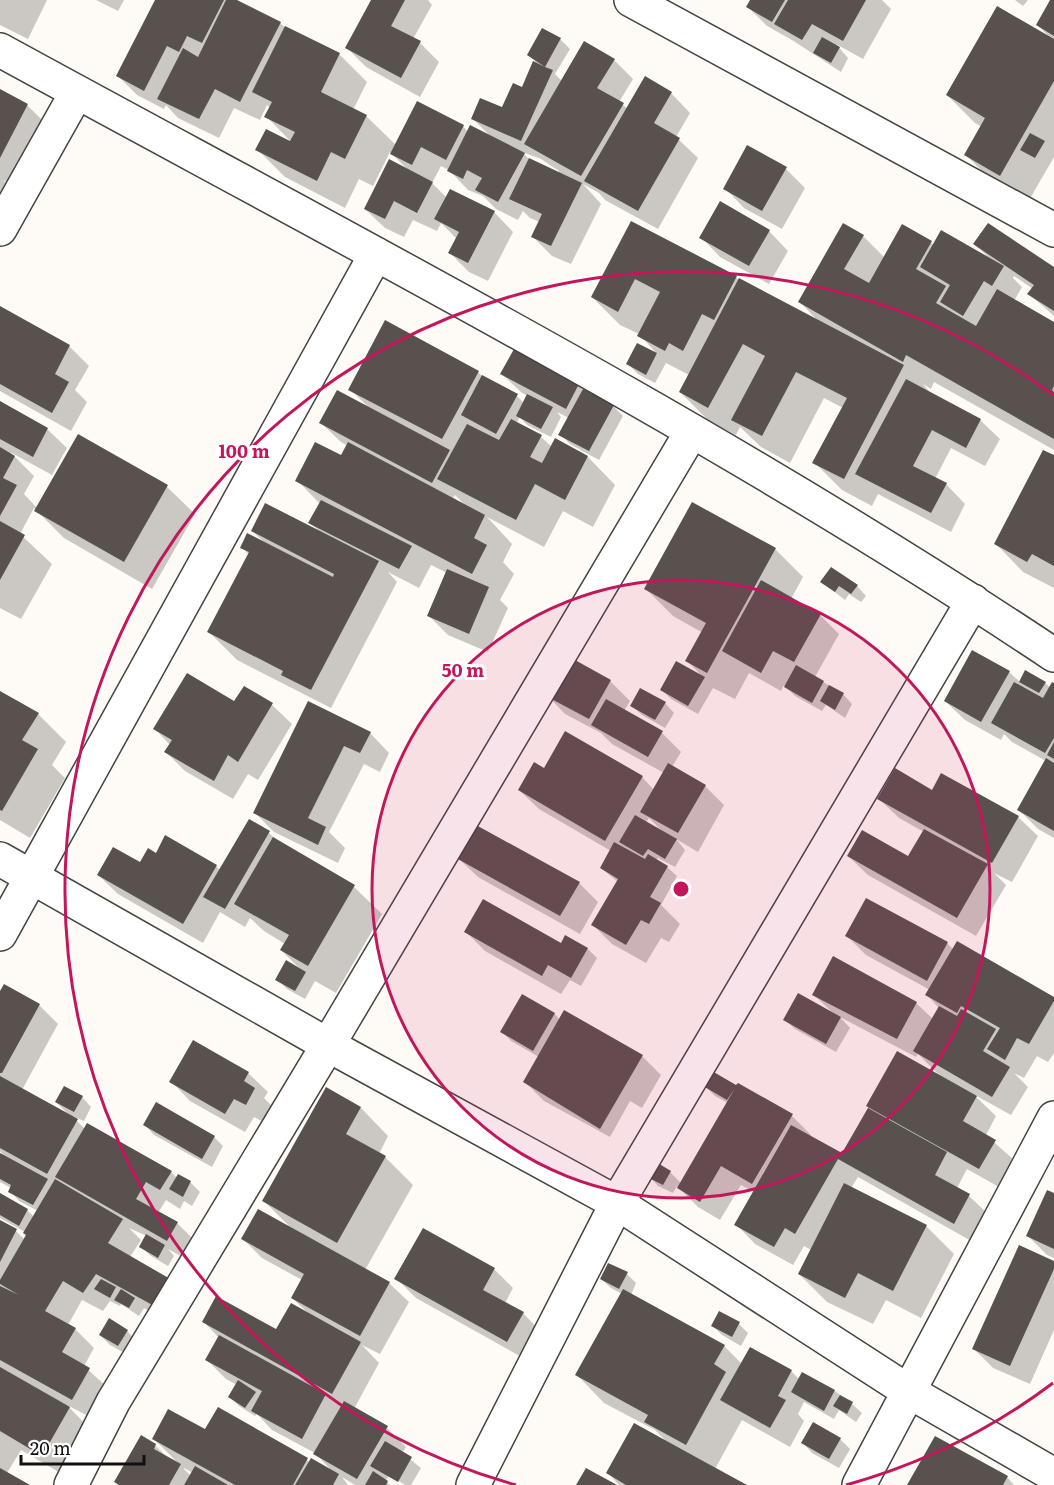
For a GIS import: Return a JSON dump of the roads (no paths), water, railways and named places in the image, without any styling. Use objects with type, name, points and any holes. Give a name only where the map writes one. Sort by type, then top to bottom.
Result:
[{"type":"street","points":[[631,0],[1054,230]]},
{"type":"street","points":[[0,50],[376,254],[692,431],[973,601],[1054,655]]},
{"type":"street","points":[[0,229],[77,92]]},
{"type":"street","points":[[0,934],[376,254]]},
{"type":"street","points":[[71,1485],[113,1402],[328,1045],[692,431]]},
{"type":"street","points":[[473,1485],[617,1203],[973,601]]},
{"type":"street","points":[[0,859],[328,1045],[617,1203],[908,1391],[1054,1475]]},
{"type":"street","points":[[859,1485],[1054,1118]]}]
